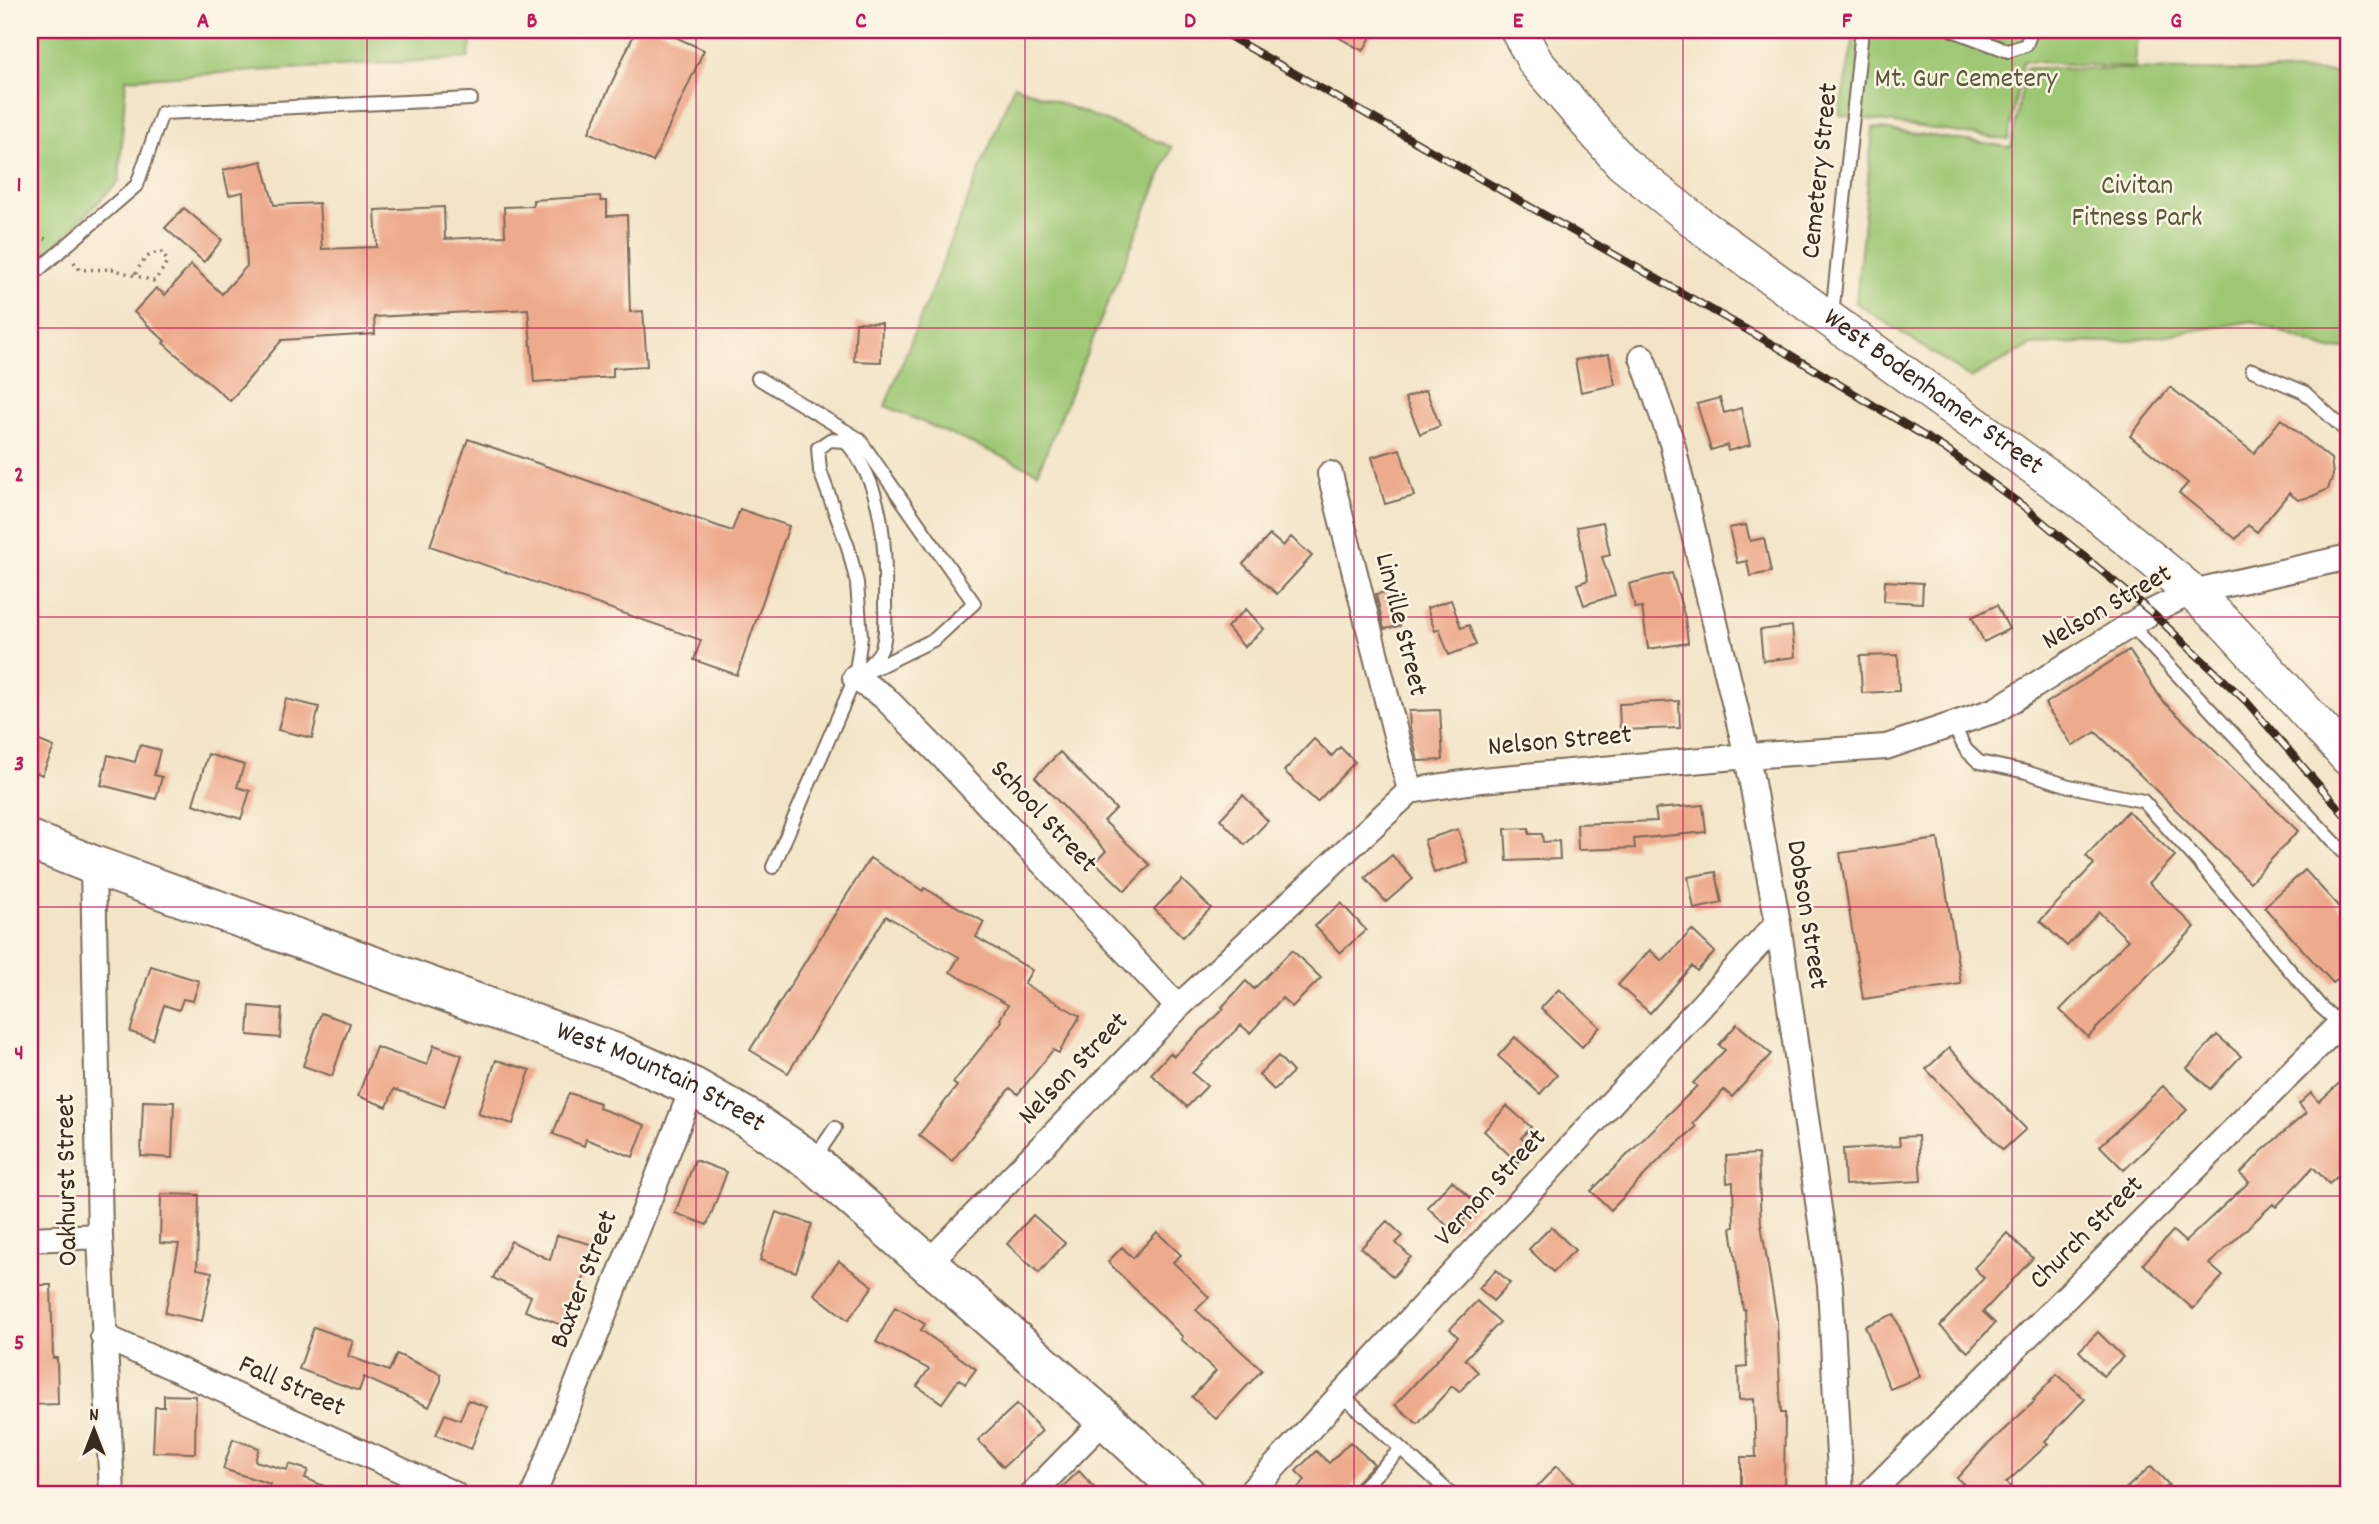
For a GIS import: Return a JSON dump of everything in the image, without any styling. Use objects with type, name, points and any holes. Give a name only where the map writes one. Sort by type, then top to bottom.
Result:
[{"type":"main road","name":"West Bodenhamer Street","points":[[1518,30],[1536,63],[1622,163],[1705,229],[2085,504],[2229,627],[2349,759]]},
{"type":"main road","name":"West Mountain Street","points":[[30,840],[621,1055],[693,1087],[747,1118],[812,1162],[1105,1419],[1186,1494]]},
{"type":"street","name":"Dobson Street","points":[[1642,358],[1672,443],[1747,756],[1778,923],[1830,1285],[1841,1494]]},
{"type":"street","name":"Linville Street","points":[[1330,474],[1410,790]]},
{"type":"street","name":"Nelson Street","points":[[928,1265],[1178,1007],[1410,790],[1481,780],[1747,756],[1886,747],[1996,710],[2151,612],[2192,593],[2349,557]]},
{"type":"street","name":"School Street","points":[[855,678],[883,696],[949,763],[1178,1007]]},
{"type":"street","name":"Oakhurst Street","points":[[93,865],[103,1336],[112,1494]]},
{"type":"street","name":"Vernon Street","points":[[1249,1494],[1778,923]]},
{"type":"street","name":"Church Street","points":[[1870,1494],[2344,1020]]},
{"type":"street","name":"Baxter Street","points":[[534,1494],[693,1087]]},
{"type":"street","points":[[30,1238],[100,1236]]},
{"type":"street","name":"Fall Street","points":[[103,1336],[454,1494]]},
{"type":"street","points":[[1032,1494],[1105,1419]]},
{"type":"lane","name":"Cemetery Street","points":[[1831,318],[1862,30]]},
{"type":"lane","points":[[1952,30],[2008,51],[2026,45],[2032,30]]},
{"type":"lane","points":[[30,277],[137,185],[162,113],[471,99]]},
{"type":"lane","points":[[2252,370],[2304,392],[2346,430],[2349,438]]},
{"type":"lane","points":[[758,378],[859,439],[974,604],[935,639],[855,678]]},
{"type":"lane","points":[[773,867],[855,678],[861,636],[857,583],[848,547],[820,471],[818,449],[830,440],[845,441],[859,456],[875,494],[886,552],[885,626],[880,651],[855,678]]},
{"type":"lane","points":[[2131,625],[2349,858]]},
{"type":"lane","points":[[1953,725],[1966,750],[1979,762],[2026,772],[2069,786],[2143,801],[2196,859],[2320,1006],[2344,1020]]},
{"type":"lane","points":[[812,1162],[835,1128]]},
{"type":"lane","points":[[1342,1395],[1451,1494]]},
{"type":"lane","points":[[1356,1494],[1401,1449]]},
{"type":"path","points":[[30,238],[45,238],[64,247],[80,270],[112,269],[154,281],[167,260],[161,252],[153,253],[141,263],[135,275]]},
{"type":"green space","points":[[30,30],[474,30],[468,58],[126,79],[119,181],[30,272]]},
{"type":"green space","name":"Mt. Gur Cemetery","points":[[1855,30],[2137,30],[2135,68],[2023,61],[2008,140],[1839,115]]},
{"type":"green space","name":"Civitan Fitness Park","points":[[2026,68],[2349,72],[2349,347],[2329,350],[2253,321],[2129,341],[2031,345],[1971,378],[1856,303],[1873,128],[2011,147]]},
{"type":"green space","points":[[1014,85],[1172,147],[1038,472],[885,406]]},
{"type":"building","points":[[636,30],[660,30],[704,50],[653,162],[589,132]]},
{"type":"building","points":[[1325,30],[1375,30],[1363,51]]},
{"type":"building","points":[[262,161],[274,205],[319,203],[322,249],[377,247],[375,210],[444,207],[445,239],[505,236],[504,207],[533,206],[533,200],[600,196],[601,201],[607,201],[607,216],[627,215],[630,312],[643,311],[647,366],[613,368],[613,377],[534,382],[528,309],[374,317],[375,334],[282,340],[230,401],[163,343],[165,341],[134,312],[156,288],[165,295],[191,265],[222,294],[247,266],[243,192],[229,195],[223,170]]},
{"type":"building","points":[[184,208],[222,240],[204,262],[165,228]]},
{"type":"building","points":[[856,322],[882,323],[881,362],[854,361]]},
{"type":"building","points":[[1609,354],[1615,385],[1581,392],[1575,360]]},
{"type":"building","points":[[2170,387],[2254,453],[2281,419],[2331,459],[2333,475],[2328,489],[2298,500],[2289,493],[2257,532],[2248,525],[2236,539],[2179,493],[2188,483],[2130,436]]},
{"type":"building","points":[[1426,390],[1440,426],[1420,434],[1405,398]]},
{"type":"building","points":[[1720,398],[1724,413],[1741,408],[1750,445],[1728,451],[1727,445],[1711,450],[1697,404]]},
{"type":"building","points":[[468,439],[732,531],[740,509],[789,526],[737,675],[694,660],[701,640],[430,546]]},
{"type":"building","points":[[1400,449],[1414,496],[1385,504],[1372,457]]},
{"type":"building","points":[[1603,522],[1610,555],[1602,557],[1615,595],[1584,605],[1577,584],[1588,580],[1577,527]]},
{"type":"building","points":[[1746,525],[1750,541],[1764,538],[1771,572],[1750,576],[1747,561],[1737,563],[1729,528]]},
{"type":"building","points":[[1270,535],[1283,546],[1291,537],[1312,556],[1277,594],[1243,564]]},
{"type":"building","points":[[1672,573],[1685,618],[1688,643],[1648,649],[1642,607],[1635,608],[1629,584]]},
{"type":"building","points":[[1885,581],[1923,583],[1922,603],[1884,601]]},
{"type":"building","points":[[1392,591],[1400,626],[1384,629],[1376,594]]},
{"type":"building","points":[[1451,600],[1461,628],[1469,625],[1476,645],[1449,655],[1439,629],[1435,631],[1427,608]]},
{"type":"building","points":[[1997,605],[2009,629],[1984,642],[1972,617]]},
{"type":"building","points":[[1246,609],[1264,629],[1244,647],[1227,627]]},
{"type":"building","points":[[1792,626],[1795,657],[1763,661],[1760,630]]},
{"type":"building","points":[[2129,650],[2162,700],[2298,831],[2250,882],[2096,732],[2073,746],[2045,704]]},
{"type":"building","points":[[1898,655],[1899,691],[1862,693],[1860,656]]},
{"type":"building","points":[[286,699],[319,707],[312,738],[278,730]]},
{"type":"building","points":[[1679,701],[1680,728],[1620,730],[1619,704]]},
{"type":"building","points":[[1440,710],[1443,760],[1418,761],[1409,711]]},
{"type":"building","points":[[30,737],[54,747],[42,775],[30,770]]},
{"type":"building","points":[[1314,739],[1332,756],[1340,747],[1355,762],[1317,802],[1284,771]]},
{"type":"building","points":[[140,745],[160,750],[154,775],[162,777],[156,799],[101,785],[108,755],[135,762]]},
{"type":"building","points":[[1060,752],[1116,809],[1104,821],[1150,865],[1125,891],[1095,862],[1106,851],[1035,777]]},
{"type":"building","points":[[208,754],[244,765],[237,787],[250,791],[241,819],[193,804]]},
{"type":"building","points":[[1243,795],[1268,821],[1245,845],[1220,819]]},
{"type":"building","points":[[1703,805],[1706,832],[1634,839],[1635,848],[1578,850],[1577,824],[1657,821],[1655,809]]},
{"type":"building","points":[[2128,811],[2175,856],[2149,883],[2195,927],[2088,1037],[2060,1010],[2128,940],[2099,912],[2067,946],[2040,921],[2094,864],[2086,856]]},
{"type":"building","points":[[1529,828],[1529,834],[1542,834],[1543,842],[1559,841],[1560,859],[1507,861],[1505,829]]},
{"type":"building","points":[[1458,829],[1468,863],[1434,873],[1424,840]]},
{"type":"building","points":[[1938,839],[1961,984],[1863,999],[1840,853]]},
{"type":"building","points":[[1392,855],[1413,879],[1386,902],[1365,878]]},
{"type":"building","points":[[870,858],[923,891],[924,888],[984,922],[976,937],[1032,970],[1024,984],[1080,1016],[1059,1053],[1053,1050],[1018,1094],[1010,1088],[952,1161],[919,1135],[957,1086],[953,1083],[1002,1021],[1000,1019],[1008,1005],[950,972],[959,957],[886,916],[788,1073],[750,1050]]},
{"type":"building","points":[[2305,870],[2349,918],[2349,968],[2333,983],[2264,907]]},
{"type":"building","points":[[1716,872],[1722,903],[1694,909],[1688,877]]},
{"type":"building","points":[[1182,880],[1211,908],[1183,937],[1154,909]]},
{"type":"building","points":[[1341,903],[1366,930],[1340,953],[1315,926]]},
{"type":"building","points":[[1692,930],[1715,952],[1697,971],[1692,966],[1650,1013],[1618,985],[1650,950],[1662,961]]},
{"type":"building","points":[[1292,950],[1321,978],[1292,1007],[1282,998],[1250,1033],[1241,1025],[1192,1073],[1207,1086],[1187,1107],[1151,1074],[1170,1053],[1174,1056],[1224,1009],[1222,1007],[1246,981],[1254,989]]},
{"type":"building","points":[[151,966],[199,981],[193,1001],[183,999],[179,1010],[164,1005],[153,1039],[130,1032]]},
{"type":"building","points":[[1559,989],[1600,1027],[1582,1047],[1541,1008]]},
{"type":"building","points":[[250,1006],[282,1009],[280,1038],[248,1035]]},
{"type":"building","points":[[321,1013],[350,1023],[332,1076],[303,1066]]},
{"type":"building","points":[[1737,1024],[1771,1054],[1732,1097],[1724,1090],[1693,1123],[1696,1127],[1663,1156],[1611,1210],[1591,1191],[1697,1086],[1693,1083],[1725,1050],[1719,1045]]},
{"type":"building","points":[[2217,1035],[2241,1056],[2210,1089],[2187,1068]]},
{"type":"building","points":[[1515,1037],[1557,1075],[1540,1094],[1498,1056]]},
{"type":"building","points":[[434,1045],[462,1055],[444,1107],[394,1089],[387,1107],[358,1096],[376,1047],[427,1065]]},
{"type":"building","points":[[1949,1048],[2026,1129],[2003,1150],[1926,1069]]},
{"type":"building","points":[[1278,1056],[1293,1072],[1274,1090],[1259,1075]]},
{"type":"building","points":[[496,1060],[530,1070],[513,1124],[478,1114]]},
{"type":"building","points":[[2349,1074],[2349,1166],[2329,1184],[2313,1167],[2276,1207],[2273,1204],[2209,1264],[2223,1276],[2193,1309],[2143,1264],[2173,1231],[2185,1242],[2249,1182],[2240,1174],[2306,1113],[2299,1104],[2311,1093],[2319,1102]]},
{"type":"building","points":[[2163,1086],[2187,1110],[2124,1170],[2100,1146]]},
{"type":"building","points":[[569,1093],[600,1103],[599,1108],[645,1125],[633,1157],[586,1139],[584,1146],[553,1134]]},
{"type":"building","points":[[143,1101],[174,1102],[172,1158],[141,1156]]},
{"type":"building","points":[[1507,1106],[1531,1127],[1521,1138],[1533,1147],[1518,1163],[1484,1131]]},
{"type":"building","points":[[1918,1136],[1921,1181],[1845,1185],[1843,1149],[1900,1146],[1899,1137]]},
{"type":"building","points":[[1758,1154],[1761,1224],[1777,1320],[1781,1413],[1785,1413],[1784,1490],[1741,1489],[1741,1457],[1756,1457],[1754,1399],[1739,1400],[1738,1368],[1747,1367],[1745,1309],[1731,1228],[1734,1227],[1733,1182],[1727,1183],[1726,1156]]},
{"type":"building","points":[[695,1160],[727,1172],[707,1225],[675,1213]]},
{"type":"building","points":[[1452,1181],[1478,1205],[1453,1231],[1427,1207]]},
{"type":"building","points":[[161,1194],[199,1195],[197,1269],[212,1272],[202,1321],[165,1313],[179,1244],[160,1243]]},
{"type":"building","points":[[776,1212],[812,1224],[796,1272],[760,1260]]},
{"type":"building","points":[[1033,1215],[1065,1243],[1039,1273],[1007,1244]]},
{"type":"building","points":[[1387,1221],[1403,1236],[1396,1243],[1411,1257],[1393,1277],[1361,1248]]},
{"type":"building","points":[[1551,1227],[1575,1250],[1553,1272],[1529,1249]]},
{"type":"building","points":[[1157,1232],[1181,1255],[1173,1262],[1209,1297],[1196,1310],[1262,1370],[1216,1419],[1192,1397],[1216,1371],[1181,1339],[1183,1337],[1108,1262],[1122,1247],[1133,1258]]},
{"type":"building","points":[[2007,1233],[2033,1258],[1983,1312],[1995,1323],[1968,1352],[1940,1326],[1984,1278],[1974,1268]]},
{"type":"building","points":[[557,1235],[594,1245],[586,1273],[564,1326],[525,1311],[531,1296],[493,1278],[511,1241],[550,1260]]},
{"type":"building","points":[[839,1261],[873,1286],[848,1320],[814,1294]]},
{"type":"building","points":[[1496,1270],[1510,1283],[1493,1301],[1479,1288]]},
{"type":"building","points":[[30,1285],[51,1285],[53,1358],[57,1358],[58,1404],[30,1405]]},
{"type":"building","points":[[1477,1301],[1500,1322],[1465,1359],[1478,1372],[1459,1392],[1452,1386],[1418,1424],[1395,1405],[1458,1337],[1450,1329]]},
{"type":"building","points":[[895,1307],[925,1324],[921,1330],[976,1369],[965,1384],[959,1379],[942,1403],[917,1386],[929,1369],[876,1342]]},
{"type":"building","points":[[1894,1314],[1920,1377],[1890,1389],[1865,1326]]},
{"type":"building","points":[[314,1327],[353,1341],[348,1356],[389,1371],[397,1354],[441,1374],[441,1381],[429,1407],[364,1377],[359,1391],[299,1369]]},
{"type":"building","points":[[2098,1332],[2123,1357],[2103,1376],[2079,1351]]},
{"type":"building","points":[[2057,1374],[2085,1399],[2045,1441],[2048,1444],[2006,1483],[2018,1494],[1974,1494],[1957,1478],[1983,1449],[2035,1401],[2033,1400]]},
{"type":"building","points":[[164,1395],[196,1396],[195,1453],[153,1452],[155,1407],[164,1407]]},
{"type":"building","points":[[468,1400],[487,1407],[471,1449],[436,1435],[445,1414],[460,1420]]},
{"type":"building","points":[[1017,1404],[1042,1431],[1003,1467],[978,1440]]},
{"type":"building","points":[[233,1439],[259,1448],[255,1461],[287,1470],[289,1464],[308,1470],[305,1478],[342,1494],[266,1494],[270,1484],[223,1469]]},
{"type":"building","points":[[1350,1442],[1374,1464],[1345,1494],[1292,1494],[1305,1480],[1296,1471],[1316,1451],[1329,1463]]},
{"type":"building","points":[[1556,1466],[1588,1494],[1530,1494]]},
{"type":"building","points":[[2151,1466],[2169,1485],[2158,1494],[2120,1494]]},
{"type":"building","points":[[1079,1471],[1100,1494],[1055,1494]]},
{"type":"railway","points":[[1218,30],[1779,348],[1944,448],[2027,509],[2151,612],[2246,701],[2349,820]]}]
